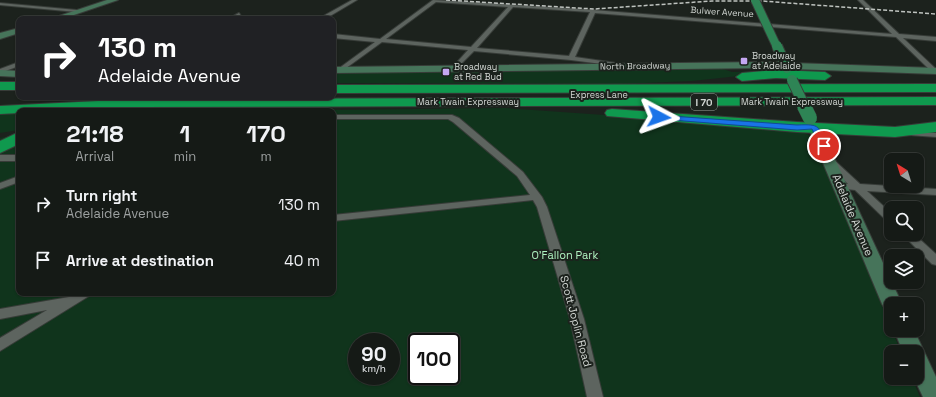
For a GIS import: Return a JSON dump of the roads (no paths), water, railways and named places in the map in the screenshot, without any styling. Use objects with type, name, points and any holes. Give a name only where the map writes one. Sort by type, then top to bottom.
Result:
[{"type":"highway","points":[[787,66],[815,75]]},
{"type":"highway","points":[[575,88],[776,74],[935,75]]},
{"type":"highway","points":[[0,86],[16,86]]},
{"type":"highway","name":"Mark Twain Expressway","points":[[336,89],[936,88]]},
{"type":"highway","name":"Express Lane","points":[[336,96],[936,94]]},
{"type":"highway","points":[[0,97],[16,96]]},
{"type":"highway","points":[[0,103],[54,100]]},
{"type":"highway","name":"Mark Twain Expressway","points":[[32,108],[111,103],[936,101]]},
{"type":"highway","points":[[246,108],[369,102]]},
{"type":"highway","points":[[472,102],[797,127],[812,122],[895,132],[936,127]]},
{"type":"highway","name":"Mark Twain Expressway","points":[[0,110],[16,109]]},
{"type":"highway","points":[[0,136],[16,133]]},
{"type":"highway","points":[[0,148],[16,139]]},
{"type":"main road","points":[[63,16],[114,0]]},
{"type":"main road","points":[[756,0],[787,66]]},
{"type":"main road","points":[[0,36],[16,31]]},
{"type":"main road","name":"North Broadway","points":[[337,70],[627,66],[787,66],[935,75]]},
{"type":"main road","points":[[0,72],[16,74]]},
{"type":"main road","name":"Adelaide Avenue","points":[[792,80],[831,162],[889,297]]},
{"type":"main road","points":[[924,374],[933,392]]},
{"type":"street","points":[[326,16],[354,0]]},
{"type":"street","points":[[756,0],[787,66]]},
{"type":"street","points":[[860,0],[935,75]]},
{"type":"street","points":[[337,70],[435,1]]},
{"type":"street","name":"Bulwer Avenue","points":[[435,1],[593,11],[936,39]]},
{"type":"street","points":[[0,4],[77,11]]},
{"type":"street","points":[[454,69],[511,7]]},
{"type":"street","points":[[571,58],[593,11]]},
{"type":"street","points":[[336,36],[571,58],[627,66]]},
{"type":"street","points":[[0,72],[16,65]]},
{"type":"street","name":"Scott Joplin Road","points":[[336,117],[443,116],[456,120],[520,174],[537,198],[549,226],[577,319],[595,397]]},
{"type":"street","points":[[895,132],[936,135]]},
{"type":"street","points":[[0,158],[16,158]]},
{"type":"street","points":[[831,162],[884,212]]},
{"type":"street","points":[[0,186],[16,180]]},
{"type":"street","points":[[841,186],[936,192]]},
{"type":"street","points":[[336,218],[537,198]]},
{"type":"street","points":[[915,241],[936,261]]},
{"type":"street","points":[[0,314],[77,296]]},
{"type":"street","points":[[0,345],[79,296]]},
{"type":"railway","points":[[446,0],[594,9],[712,1],[762,1],[936,14]]},
{"type":"place","name":"Broadway at Adelaide","points":[[744,61]]},
{"type":"place","name":"Broadway at Red Bud","points":[[446,72]]},
{"type":"park label","name":"O'Fallon Park","points":[[565,255]]}]
